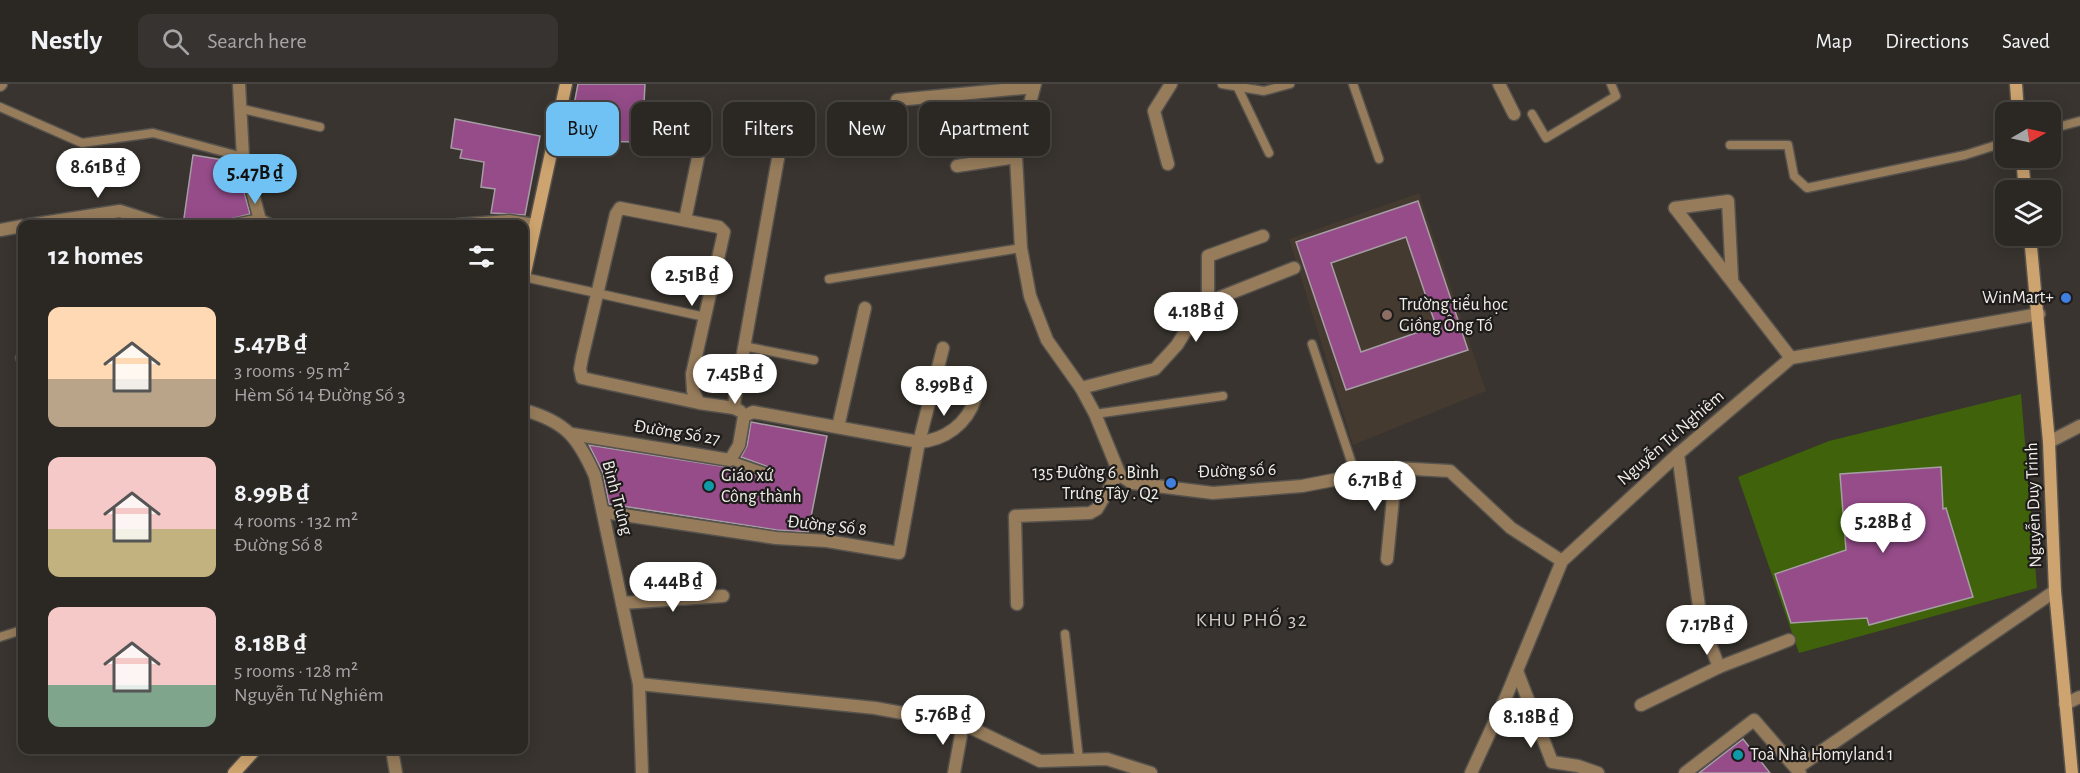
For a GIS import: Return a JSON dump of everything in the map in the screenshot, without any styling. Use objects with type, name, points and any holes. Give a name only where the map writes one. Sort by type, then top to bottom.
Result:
[{"type":"main road","points":[[528,258],[566,84]]},
{"type":"main road","points":[[2016,84],[2017,102]]},
{"type":"main road","name":"Nguyễn Duy Trinh","points":[[2031,246],[2049,442],[2055,591],[2072,773]]},
{"type":"main road","points":[[234,773],[251,754]]},
{"type":"street","points":[[239,84],[243,109],[243,157],[264,220]]},
{"type":"street","points":[[1168,164],[1154,111],[1171,84]]},
{"type":"street","points":[[1499,84],[1514,114]]},
{"type":"street","points":[[897,100],[1034,85],[1016,157],[1021,248],[1029,296],[1047,340],[1095,414],[1120,475],[1093,512],[1015,516],[1017,604]]},
{"type":"street","points":[[685,220],[698,156]]},
{"type":"street","points":[[734,408],[743,346],[778,156]]},
{"type":"street","points":[[957,166],[1016,157]]},
{"type":"street","points":[[1732,279],[1728,201],[1675,208],[1791,358],[2039,314]]},
{"type":"street","points":[[699,403],[693,391],[692,374],[724,232],[719,227],[620,208],[616,214],[580,369],[582,378],[699,403],[734,408],[748,414],[753,412],[919,442],[930,441],[955,428],[968,417],[975,399]]},
{"type":"street","points":[[62,220],[120,211],[148,220]]},
{"type":"street","points":[[528,224],[535,225]]},
{"type":"street","points":[[0,230],[18,227]]},
{"type":"street","points":[[1080,388],[1155,369],[1177,345],[1208,296],[1208,256],[1263,237]]},
{"type":"street","points":[[1203,304],[1294,268]]},
{"type":"street","points":[[838,427],[865,308]]},
{"type":"street","points":[[919,442],[943,348]]},
{"type":"street","name":"Nguyễn Tư Nghiêm","points":[[1470,773],[1562,561],[1678,454],[1791,358]]},
{"type":"street","name":"Bình Trưng","points":[[528,412],[561,424],[572,434],[584,451],[595,476],[639,684],[642,773]]},
{"type":"street","name":"Đường Số 27","points":[[572,434],[730,460],[739,445],[744,416],[748,414]]},
{"type":"street","points":[[2049,442],[2080,426]]},
{"type":"street","name":"Đường Số 8","points":[[604,512],[776,538],[826,541],[899,553],[919,442]]},
{"type":"street","points":[[1678,454],[1701,621],[1719,667]]},
{"type":"street","points":[[1387,559],[1396,468]]},
{"type":"street","name":"Đường số 6","points":[[1120,475],[1132,483],[1213,493],[1302,486],[1396,468],[1450,471],[1511,528],[1562,561]]},
{"type":"street","points":[[1685,773],[1754,720],[1798,771],[2055,591]]},
{"type":"street","points":[[622,603],[723,596]]},
{"type":"street","points":[[1641,705],[1719,667],[1789,640]]},
{"type":"street","points":[[1516,671],[1552,762],[1578,766],[1598,773]]},
{"type":"street","points":[[639,684],[875,708],[963,724],[1040,761],[1107,759],[1151,773]]},
{"type":"street","points":[[2065,704],[2080,697]]},
{"type":"street","points":[[954,773],[963,724]]},
{"type":"street","points":[[393,754],[396,773]]},
{"type":"lane","points":[[1222,84],[1264,91],[1290,84]]},
{"type":"lane","points":[[1353,84],[1380,159]]},
{"type":"lane","points":[[1532,114],[1546,138],[1616,96],[1611,84]]},
{"type":"lane","points":[[1238,88],[1269,153]]},
{"type":"lane","points":[[0,107],[82,142],[153,133],[243,157]]},
{"type":"lane","points":[[243,109],[320,128]]},
{"type":"lane","points":[[2061,126],[2080,121]]},
{"type":"lane","points":[[1730,145],[1788,145],[1794,176],[1807,188],[1965,156],[1995,146]]},
{"type":"lane","points":[[829,279],[1021,248]]},
{"type":"lane","points":[[528,278],[705,317]]},
{"type":"lane","points":[[1312,344],[1356,476]]},
{"type":"lane","points":[[743,346],[814,360]]},
{"type":"lane","points":[[1095,414],[1224,396]]},
{"type":"lane","points":[[730,460],[765,472]]},
{"type":"lane","points":[[0,637],[18,631]]},
{"type":"lane","points":[[1065,634],[1079,760]]},
{"type":"shaded area","name":"Trường tiểu học Giồng Ông Tố","points":[[1419,193],[1486,391],[1353,445],[1289,239]]},
{"type":"green space","points":[[2021,394],[2037,588],[1799,653],[1738,477],[1829,441]]},
{"type":"building","points":[[578,84],[645,84],[644,102],[631,102],[631,142],[619,142],[619,102],[575,102]]},
{"type":"building","points":[[455,119],[540,136],[525,215],[491,213],[495,189],[481,187],[484,162],[460,158],[462,150],[451,148]]},
{"type":"building","points":[[193,155],[236,162],[250,214],[227,220],[184,220]]},
{"type":"building","points":[[1418,201],[1468,350],[1346,390],[1296,242]],"holes":[[[1406,237],[1436,326],[1361,352],[1331,263]]]},
{"type":"building","name":"Giáo xứ Công thành","points":[[751,422],[827,436],[808,532],[777,530],[609,504],[603,473],[589,445],[733,468],[767,478],[771,473],[769,467],[741,457],[747,446]]},
{"type":"building","points":[[1941,467],[1943,509],[1946,508],[1973,597],[1869,625],[1867,618],[1791,623],[1775,574],[1846,550],[1840,474]]},
{"type":"building","name":"Toà Nhà Homyland 1","points":[[1743,739],[1770,773],[1699,773]]},
{"type":"place","name":"WinMart+","points":[[2066,298]]},
{"type":"place","name":"Trường tiểu học Giồng Ông Tố","points":[[1387,315]]},
{"type":"place","name":"135 Đường 6 . Bình Trưng Tây . Q2","points":[[1171,483]]},
{"type":"place","name":"Giáo xứ Công thành","points":[[709,486]]},
{"type":"place","name":"Toà Nhà Homyland 1","points":[[1738,755]]},
{"type":"district","name":"KHU PHỐ 32","points":[[1252,620]]}]
